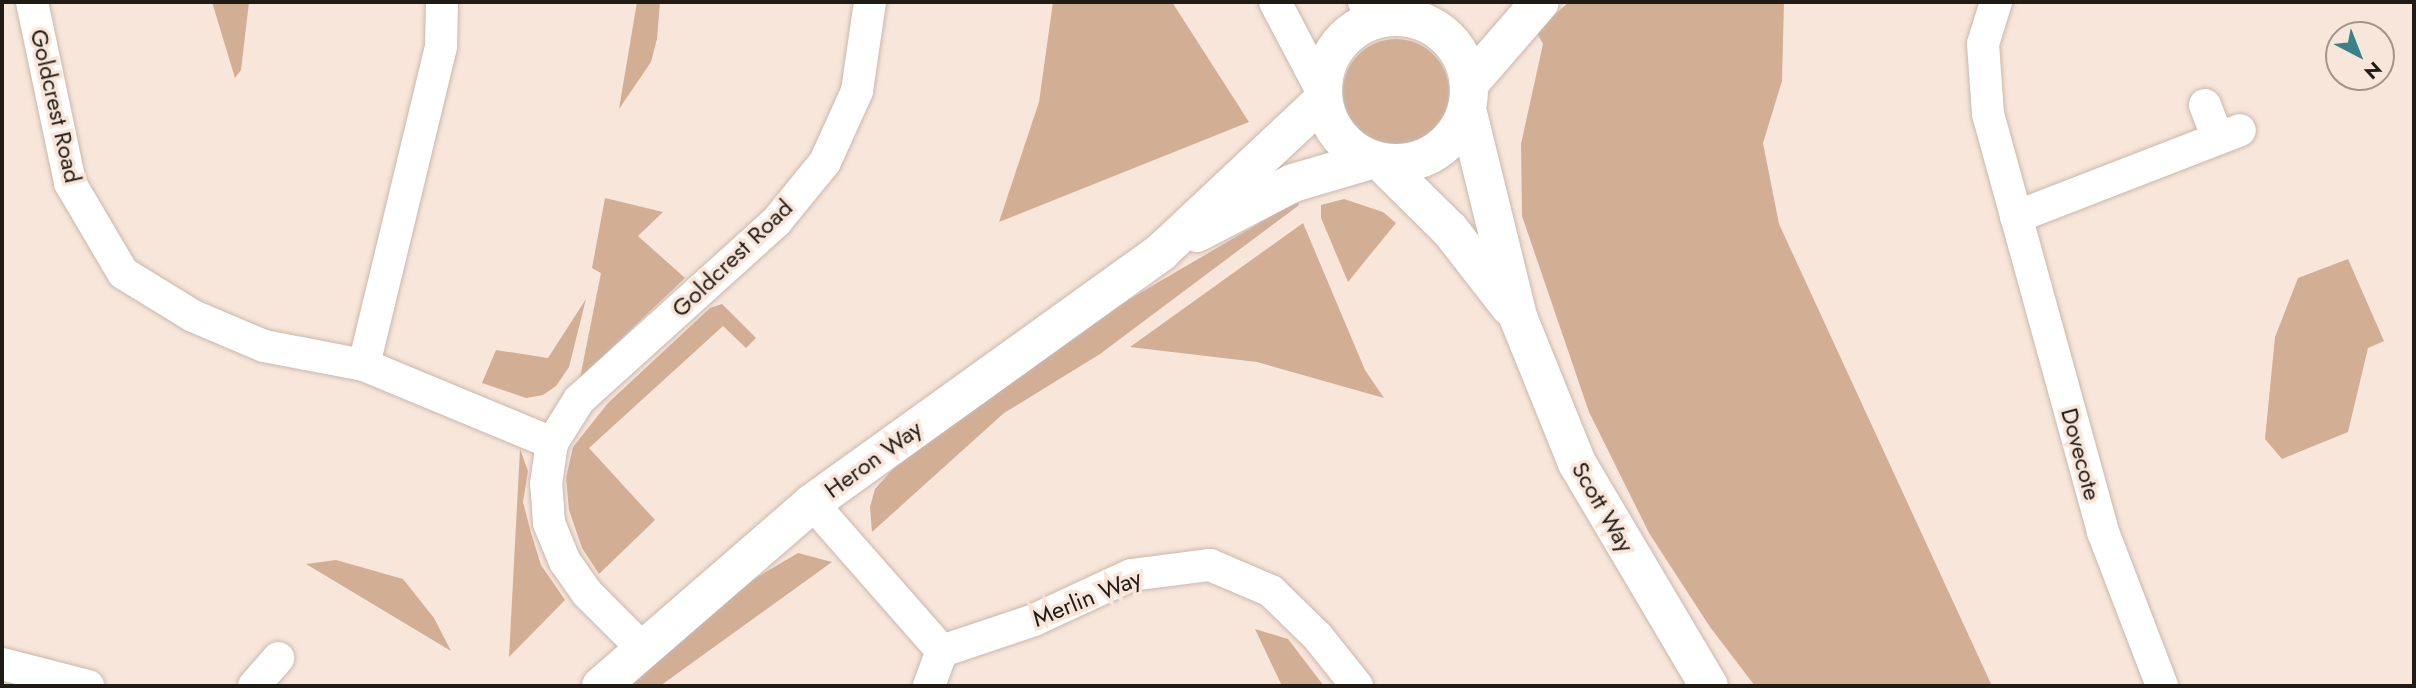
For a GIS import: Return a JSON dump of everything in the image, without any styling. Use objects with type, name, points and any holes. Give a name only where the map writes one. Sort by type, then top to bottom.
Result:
[{"type":"street","name":"Goldcrest Road","points":[[32,2],[70,183],[123,273],[193,316],[264,346],[364,365],[552,443]]},
{"type":"street","points":[[364,365],[441,46],[442,2]]},
{"type":"street","name":"Goldcrest Road","points":[[642,648],[587,593],[565,562],[549,523],[546,484],[552,443],[579,400],[776,222],[825,162],[857,91],[870,2]]},
{"type":"street","points":[[1275,2],[1322,95],[1328,120],[1349,147],[1376,161],[1417,160],[1439,149],[1456,133],[1468,97],[1540,2]]},
{"type":"street","name":"Dovecote","points":[[1996,2],[1983,44],[1988,114],[2103,532],[2162,686]]},
{"type":"street","points":[[1322,95],[1326,67],[1338,44],[1356,27],[1396,9],[1436,28],[1454,45],[1468,97]]},
{"type":"street","name":"Heron Way","points":[[1161,252],[1322,95]]},
{"type":"street","name":"Scott Way","points":[[1468,97],[1518,317],[1577,463],[1709,686]]},
{"type":"street","points":[[2016,217],[2229,135],[2205,105]]},
{"type":"street","name":"Heron Way","points":[[601,686],[812,503],[1161,252],[1293,183],[1376,161]]},
{"type":"street","name":"Scott Way","points":[[1376,161],[1450,230],[1518,317]]},
{"type":"street","points":[[812,503],[942,651],[929,686]]},
{"type":"street","name":"Merlin Way","points":[[942,651],[1010,629],[1131,575],[1210,565],[1270,591],[1318,637],[1357,686]]},
{"type":"street","points":[[254,686],[278,658]]},
{"type":"street","points":[[2,664],[88,686]]},
{"type":"shaded area","points":[[212,2],[249,2],[241,70],[235,78]]},
{"type":"shaded area","points":[[637,2],[660,2],[657,39],[651,62],[619,109]]},
{"type":"shaded area","points":[[1053,2],[1172,2],[1249,122],[999,222],[1039,102]]},
{"type":"shaded area","points":[[1569,2],[1784,2],[1782,81],[1763,143],[1779,224],[1992,686],[1755,686],[1710,627],[1649,533],[1589,412],[1522,216],[1521,144],[1543,44],[1536,31]]},
{"type":"shaded area","points":[[1396,39],[1416,43],[1433,55],[1445,72],[1449,92],[1445,112],[1433,129],[1416,141],[1396,145],[1376,141],[1359,129],[1347,112],[1343,92],[1347,72],[1359,55],[1376,43]]},
{"type":"shaded area","points":[[605,198],[663,212],[638,236],[685,278],[580,378],[601,273],[592,268]]},
{"type":"shaded area","points":[[1344,199],[1383,212],[1396,223],[1348,282],[1321,218],[1321,205]]},
{"type":"shaded area","points":[[1297,201],[1299,205],[1100,354],[1004,413],[872,532],[870,507],[875,489],[900,461],[1123,303]]},
{"type":"shaded area","points":[[1303,223],[1365,370],[1384,398],[1257,362],[1130,347]]},
{"type":"shaded area","points":[[2348,259],[2384,341],[2368,348],[2348,432],[2282,459],[2265,439],[2275,337],[2298,278]]},
{"type":"shaded area","points":[[586,299],[569,367],[556,386],[543,395],[526,398],[482,383],[496,350],[548,358]]},
{"type":"shaded area","points":[[722,304],[756,338],[746,348],[723,326],[589,448],[655,520],[599,574],[582,548],[569,510],[566,478],[573,447],[608,403],[710,308]]},
{"type":"shaded area","points":[[520,449],[528,471],[523,502],[531,533],[541,565],[565,600],[509,657]]},
{"type":"shaded area","points":[[798,553],[832,562],[660,686],[629,686],[744,585]]},
{"type":"shaded area","points":[[336,560],[403,579],[434,618],[451,651],[306,564]]},
{"type":"shaded area","points":[[1255,629],[1288,639],[1324,686],[1282,686]]}]
